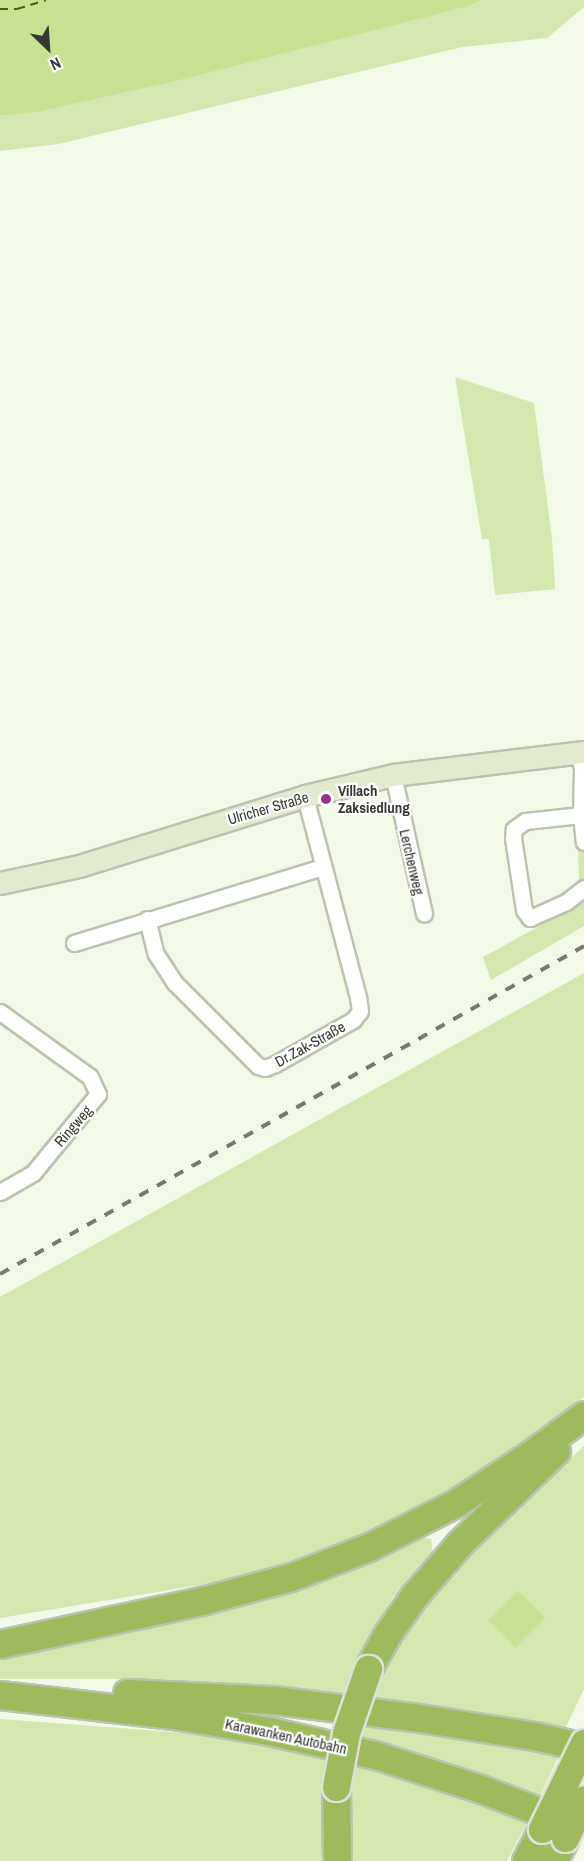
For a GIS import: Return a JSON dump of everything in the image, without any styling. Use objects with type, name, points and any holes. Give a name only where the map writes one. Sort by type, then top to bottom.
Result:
[{"type":"highway","points":[[0,1644],[204,1600],[280,1580],[369,1547],[456,1503],[531,1454],[584,1415]]},
{"type":"highway","points":[[337,1861],[336,1787],[346,1733],[368,1669],[387,1633],[460,1543],[584,1422]]},
{"type":"highway","points":[[0,1695],[77,1690],[274,1700],[413,1717],[584,1745],[561,1835]]},
{"type":"highway","name":"Karawanken Autobahn","points":[[0,1695],[173,1715],[269,1731],[375,1755],[481,1789],[561,1835]]},
{"type":"highway","points":[[526,1861],[561,1835],[584,1799]]},
{"type":"street","name":"Ulricher Straße","points":[[0,883],[79,866],[305,796],[393,775],[580,752],[584,842]]},
{"type":"street","name":"Lerchenweg","points":[[393,775],[424,914]]},
{"type":"street","name":"Dr.Zak-Straße","points":[[147,919],[156,954],[175,983],[258,1066],[265,1068],[354,1020],[360,1011],[305,796]]},
{"type":"street","points":[[581,815],[525,821],[514,829],[519,884],[525,910],[530,918],[566,902],[584,888]]},
{"type":"street","points":[[74,943],[322,867]]},
{"type":"street","name":"Ringweg","points":[[0,1012],[90,1077],[98,1094],[33,1173],[0,1192]]},
{"type":"shaded area","points":[[0,0],[482,0],[469,6],[175,81],[37,112],[0,116]]},
{"type":"shaded area","points":[[482,0],[584,0],[584,7],[547,38],[462,47],[58,144],[0,151],[0,116],[37,112],[469,6]]},
{"type":"shaded area","points":[[455,377],[534,403],[552,538],[555,589],[495,595],[489,539],[482,539]]},
{"type":"shaded area","points":[[584,817],[584,926],[491,980],[483,957],[580,904],[577,820]]},
{"type":"shaded area","points":[[584,973],[584,1397],[529,1442],[398,1522],[242,1578],[0,1618],[0,1297]]},
{"type":"shaded area","points":[[584,1446],[584,1689],[565,1729],[371,1697],[398,1639],[454,1567]]},
{"type":"shaded area","points":[[418,1537],[431,1539],[433,1554],[393,1597],[361,1652],[342,1698],[164,1679],[0,1679],[0,1657],[253,1604],[355,1567]]},
{"type":"shaded area","points":[[518,1591],[545,1618],[515,1648],[488,1621]]},
{"type":"shaded area","points":[[0,1719],[173,1732],[329,1752],[325,1861],[0,1861]]},
{"type":"shaded area","points":[[361,1719],[562,1749],[538,1800],[355,1740]]},
{"type":"shaded area","points":[[352,1759],[532,1814],[507,1861],[349,1861],[345,1834]]},
{"type":"ferry route","points":[[0,9],[17,9],[46,0]]},
{"type":"railway","points":[[0,1274],[584,946]]},
{"type":"place","name":"Villach Zaksiedlung","points":[[326,799]]}]
